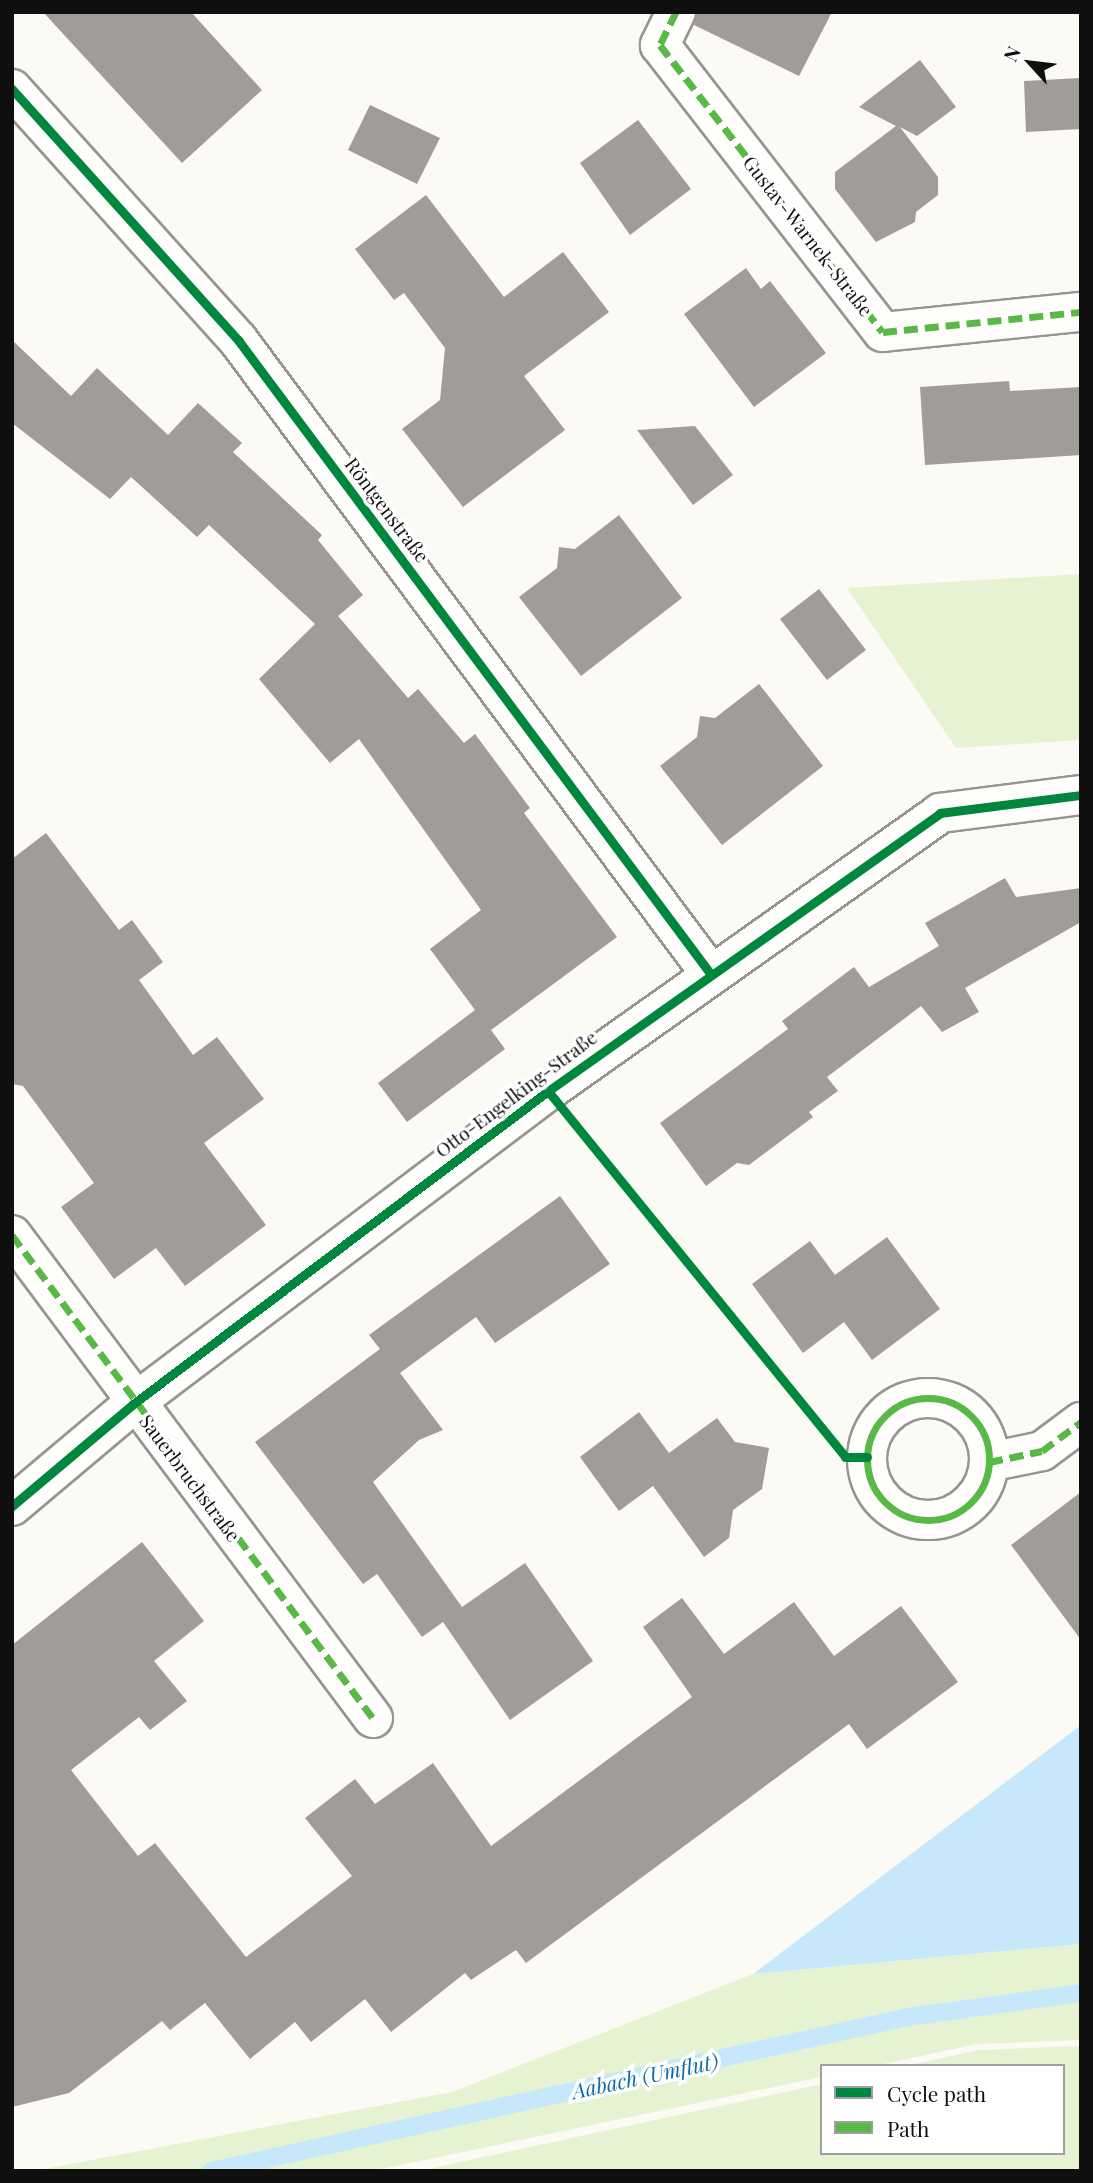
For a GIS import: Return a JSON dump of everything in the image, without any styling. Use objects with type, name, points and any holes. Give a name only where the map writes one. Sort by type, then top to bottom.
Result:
[{"type":"street","name":"Gustav-Warnek-Straße","points":[[676,12],[660,45],[883,332],[1081,312]]},
{"type":"street","name":"Röntgenstraße","points":[[12,89],[238,340],[709,972]]},
{"type":"street","name":"Otto-Engelking-Straße","points":[[12,1506],[133,1404],[709,972],[940,813],[1081,795]]},
{"type":"street","name":"Sauerbruchstraße","points":[[12,1235],[133,1404],[373,1718]]},
{"type":"street","points":[[989,1462],[1042,1451],[1081,1422]]},
{"type":"green space","points":[[1081,574],[1081,740],[956,748],[847,588]]},
{"type":"green space","points":[[1081,1944],[1081,2040],[977,2044],[883,2064],[820,2064],[820,2077],[372,2171],[33,2171],[452,2092],[753,1974]]},
{"type":"green space","points":[[1081,2046],[1081,2171],[419,2171],[820,2084],[820,2155],[1065,2155],[1065,2064],[915,2064],[979,2050]]},
{"type":"water","points":[[1081,1725],[1081,1944],[753,1974]]},
{"type":"building","points":[[43,12],[191,12],[262,90],[182,163]]},
{"type":"building","points":[[698,12],[832,12],[799,76],[694,25]]},
{"type":"building","points":[[920,60],[956,107],[917,136],[900,127],[938,177],[938,195],[916,212],[915,222],[876,242],[835,189],[835,172],[896,126],[859,107]]},
{"type":"building","points":[[1081,78],[1081,129],[1026,132],[1024,81]]},
{"type":"building","points":[[370,105],[440,138],[417,184],[348,150]]},
{"type":"building","points":[[638,120],[691,189],[630,235],[580,163]]},
{"type":"building","points":[[426,195],[504,297],[563,252],[609,312],[524,376],[565,430],[463,507],[402,429],[440,400],[445,348],[404,293],[394,300],[355,249]]},
{"type":"building","points":[[746,268],[761,289],[770,281],[826,353],[754,407],[684,314]]},
{"type":"building","points":[[12,340],[71,396],[97,368],[168,435],[198,403],[242,443],[233,452],[322,535],[318,540],[363,595],[338,616],[408,698],[418,689],[464,743],[475,734],[530,808],[524,813],[617,937],[491,1030],[505,1049],[407,1122],[378,1083],[475,1010],[430,949],[481,910],[359,739],[330,763],[259,679],[315,624],[209,525],[197,537],[131,477],[110,499],[12,423]]},
{"type":"building","points":[[1009,381],[1010,391],[1081,387],[1081,455],[925,465],[920,387]]},
{"type":"building","points":[[695,426],[733,475],[693,505],[637,430]]},
{"type":"building","points":[[619,515],[682,598],[581,676],[519,597],[557,568],[559,547],[575,549]]},
{"type":"building","points":[[819,589],[866,650],[827,680],[780,619]]},
{"type":"building","points":[[759,684],[823,766],[722,845],[660,766],[697,737],[700,716],[715,718]]},
{"type":"building","points":[[46,833],[119,930],[132,920],[163,962],[139,980],[193,1055],[217,1037],[264,1099],[204,1143],[266,1225],[185,1286],[156,1248],[114,1279],[61,1207],[94,1183],[23,1086],[12,1084],[12,859]]},
{"type":"building","points":[[1005,878],[1016,897],[1081,888],[1081,922],[965,988],[979,1012],[942,1032],[921,1006],[827,1077],[838,1091],[809,1112],[813,1117],[749,1165],[737,1163],[706,1186],[660,1123],[788,1029],[782,1021],[854,967],[869,987],[939,946],[925,923]]},
{"type":"building","points":[[560,1196],[610,1264],[495,1343],[476,1317],[400,1373],[443,1430],[419,1440],[373,1482],[462,1607],[525,1563],[593,1661],[510,1720],[443,1622],[422,1637],[377,1574],[363,1584],[255,1442],[380,1349],[369,1335]]},
{"type":"building","points":[[887,1237],[940,1309],[872,1360],[844,1322],[803,1353],[752,1284],[810,1241],[835,1275]]},
{"type":"building","points":[[639,1412],[669,1453],[717,1418],[735,1442],[769,1448],[762,1489],[733,1510],[729,1538],[704,1557],[653,1486],[619,1511],[580,1457]]},
{"type":"building","points":[[1081,1492],[1081,1640],[1011,1545]]},
{"type":"building","points":[[142,1542],[204,1621],[154,1661],[187,1701],[150,1730],[139,1717],[71,1770],[138,1856],[155,1843],[246,1957],[352,1876],[305,1818],[355,1779],[375,1804],[433,1763],[491,1846],[692,1697],[643,1627],[682,1598],[724,1654],[794,1602],[834,1656],[901,1606],[958,1682],[867,1749],[849,1724],[526,1963],[516,1950],[471,1980],[465,1973],[391,2032],[365,1999],[311,2042],[295,2022],[250,2059],[205,2003],[170,2030],[162,2021],[69,2093],[12,2107],[12,1645]]},
{"type":"waterway","name":"Aabach (Umflut)","points":[[211,2171],[908,2017],[1081,1993]]},
{"type":"marked path","points":[[676,12],[660,45],[883,332],[1081,312]]},
{"type":"marked path","points":[[12,1235],[373,1718]]},
{"type":"marked path","points":[[928,1398],[951,1403],[971,1416],[984,1436],[989,1459],[984,1482],[971,1502],[951,1515],[928,1520],[905,1515],[885,1502],[872,1482],[867,1459],[872,1436],[885,1416],[905,1403],[928,1398]]},
{"type":"marked path","points":[[989,1462],[1042,1451],[1081,1422]]},
{"type":"cycle path","points":[[12,89],[238,340],[709,972]]},
{"type":"cycle path","points":[[12,1506],[133,1404],[548,1091],[940,813],[1081,795]]},
{"type":"cycle path","points":[[548,1091],[845,1457],[867,1457]]}]
